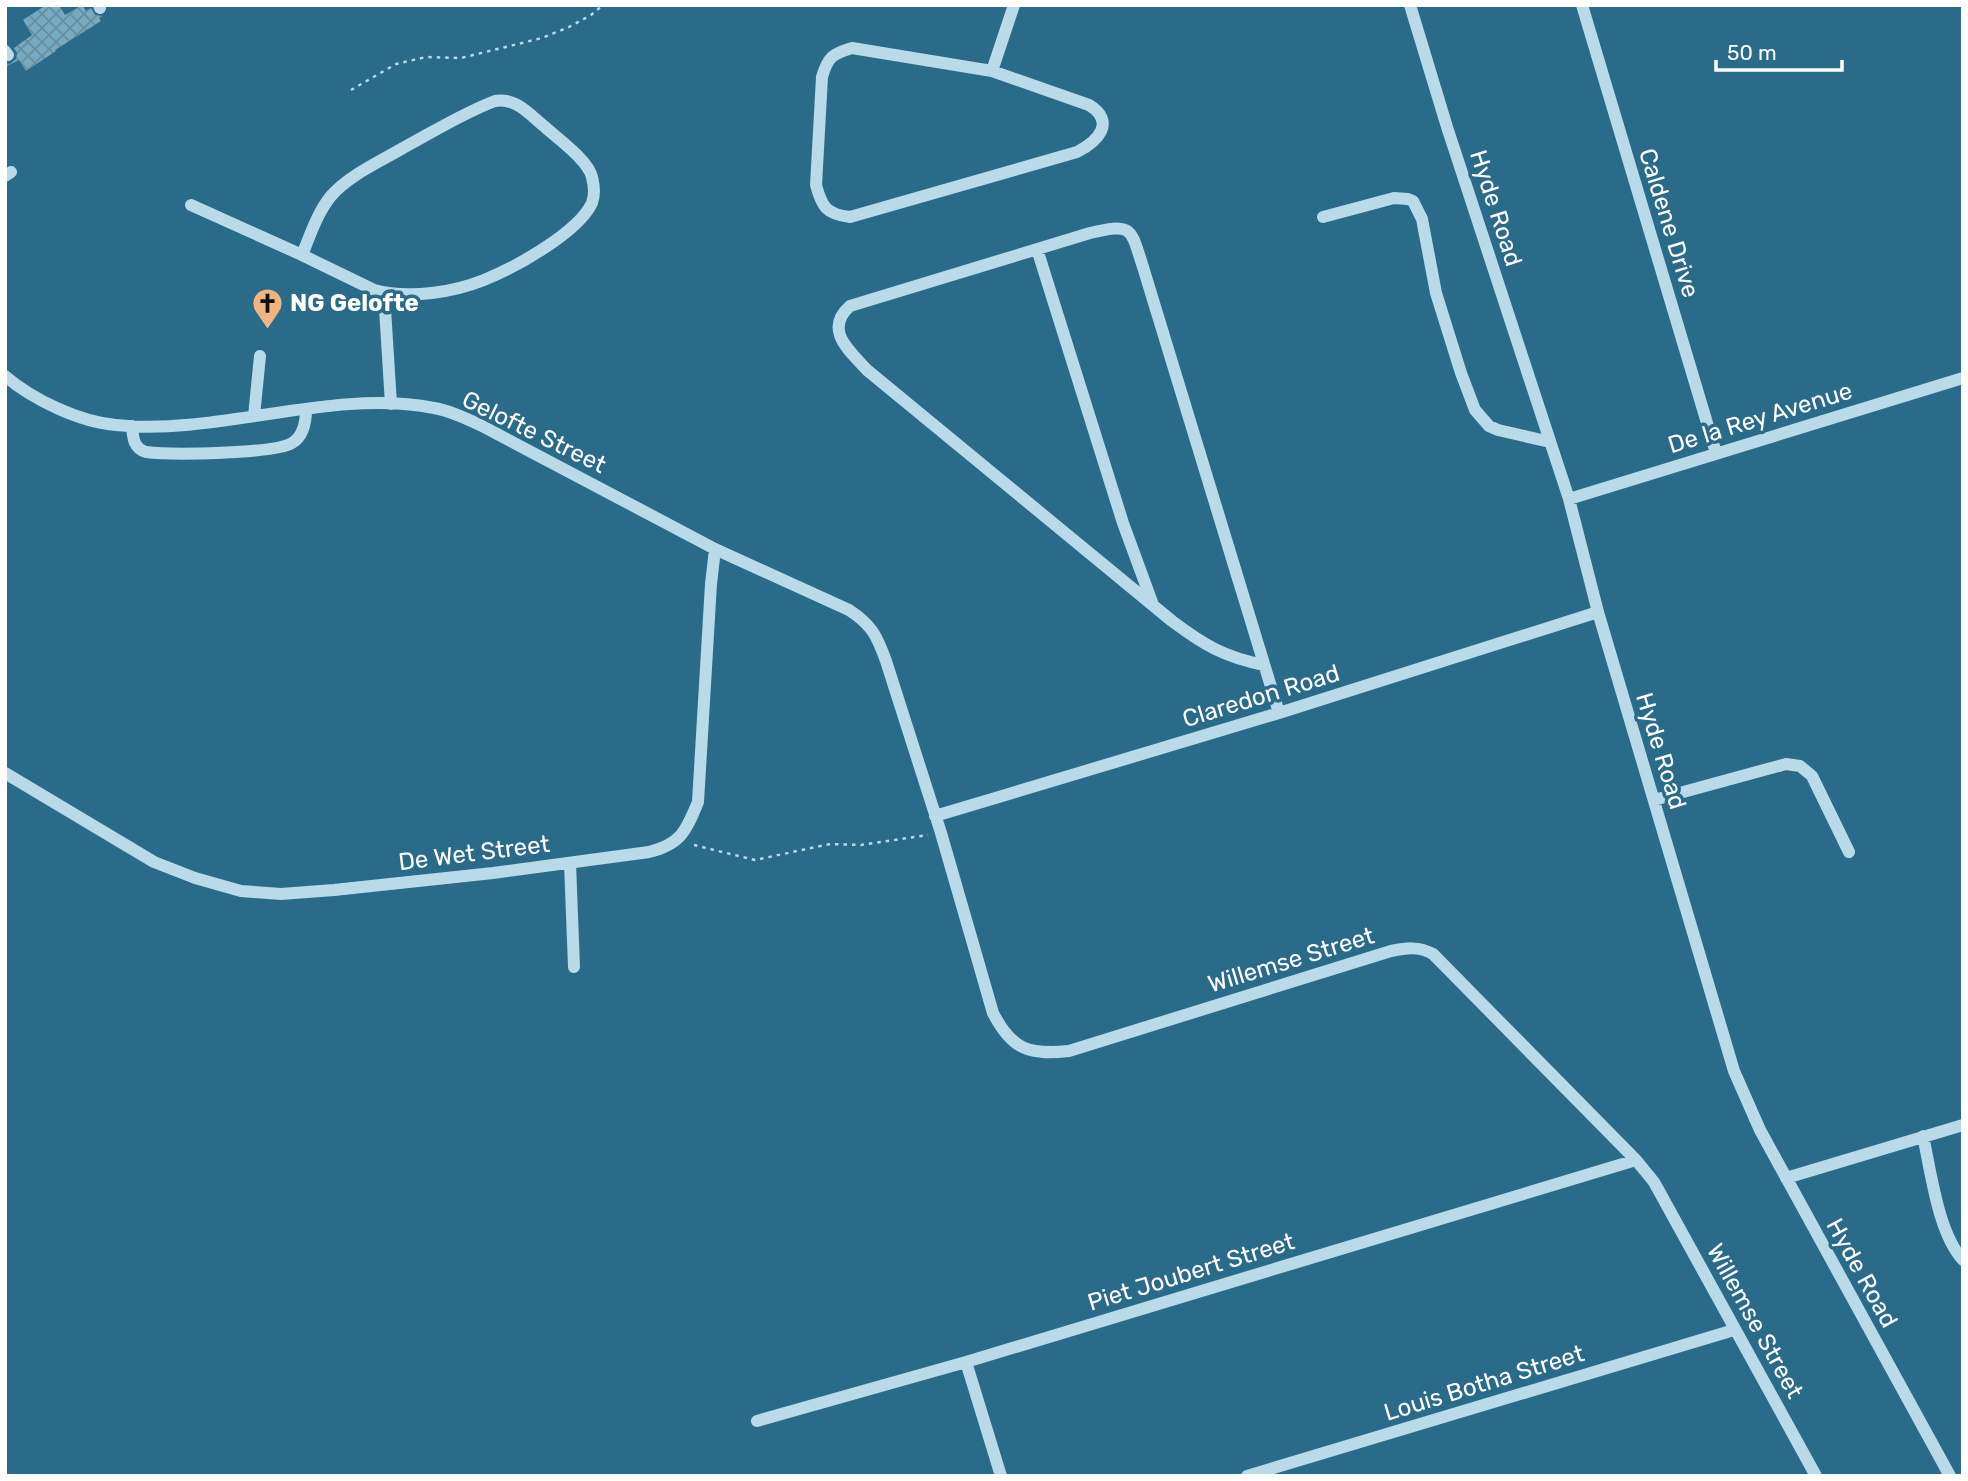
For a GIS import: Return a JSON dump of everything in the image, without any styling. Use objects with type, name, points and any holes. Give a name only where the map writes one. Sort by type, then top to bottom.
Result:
[{"type":"street","points":[[992,71],[1014,5]]},
{"type":"street","name":"Hyde Road","points":[[1409,5],[1569,499],[1598,612],[1734,1071],[1759,1130],[1950,1476]]},
{"type":"street","name":"Caldene Drive","points":[[1582,5],[1716,453]]},
{"type":"street","points":[[852,48],[992,71],[1096,109],[1103,125],[1098,138],[1077,152],[850,217],[831,212],[825,207],[816,185],[822,77],[826,64],[835,53],[852,48]]},
{"type":"street","points":[[191,205],[364,286],[384,293],[433,293],[482,281],[512,267],[556,240],[588,210],[594,195],[591,173],[576,155],[521,106],[505,99],[495,101],[430,133],[344,185],[332,195],[319,215],[302,255]]},
{"type":"street","points":[[1323,217],[1394,198],[1413,201],[1422,219],[1436,293],[1475,410],[1489,426],[1497,430],[1550,442]]},
{"type":"street","points":[[1264,665],[1237,659],[1182,629],[867,370],[843,344],[839,332],[842,313],[850,306],[1090,233],[1118,227],[1127,230],[1133,238],[1279,713]]},
{"type":"street","points":[[1037,249],[1123,523],[1152,603]]},
{"type":"street","points":[[384,293],[391,404]]},
{"type":"street","points":[[254,416],[260,356]]},
{"type":"street","name":"Gelofte Street","points":[[5,376],[20,389],[57,408],[115,425],[179,425],[352,404],[435,408],[484,427],[715,549],[823,598]]},
{"type":"street","name":"De la Rey Avenue","points":[[1569,499],[1963,378]]},
{"type":"street","points":[[132,426],[135,444],[146,452],[273,450],[292,443],[299,437],[306,422],[306,410]]},
{"type":"street","points":[[676,841],[688,826],[698,802],[715,549]]},
{"type":"street","name":"Willemse Street","points":[[823,598],[866,621],[878,638],[936,816],[993,1013],[1001,1030],[1009,1038],[1027,1049],[1047,1053],[1069,1052],[1391,951],[1421,949],[1433,954],[1636,1160],[1665,1200],[1816,1476]]},
{"type":"street","name":"Claredon Road","points":[[936,816],[1279,713],[1598,612]]},
{"type":"street","points":[[1654,800],[1786,764],[1800,766],[1812,776],[1849,852]]},
{"type":"street","name":"De Wet Street","points":[[5,773],[154,862],[195,878],[241,891],[281,894],[334,890],[570,863],[649,852],[666,848],[676,841]]},
{"type":"street","points":[[570,863],[574,967]]},
{"type":"street","points":[[1786,1178],[1963,1125]]},
{"type":"street","points":[[1923,1136],[1942,1222],[1956,1252],[1963,1260]]},
{"type":"street","name":"Piet Joubert Street","points":[[757,1421],[966,1362],[1636,1160]]},
{"type":"street","name":"Louis Botha Street","points":[[1247,1476],[1734,1330]]},
{"type":"street","points":[[966,1362],[1001,1476]]},
{"type":"path","points":[[351,90],[396,64],[426,57],[461,58],[542,38],[580,21],[603,5]]},
{"type":"path","points":[[676,841],[755,860],[830,844],[862,845],[941,833]]},
{"type":"building","points":[[46,5],[59,5],[65,15],[82,5],[86,11],[91,8],[95,15],[103,16],[99,18],[101,21],[26,71],[19,60],[5,67],[5,63],[10,64],[16,59],[14,48],[32,35],[23,20]]},
{"type":"place","name":"NG Gelofte","points":[[267,330]]}]
